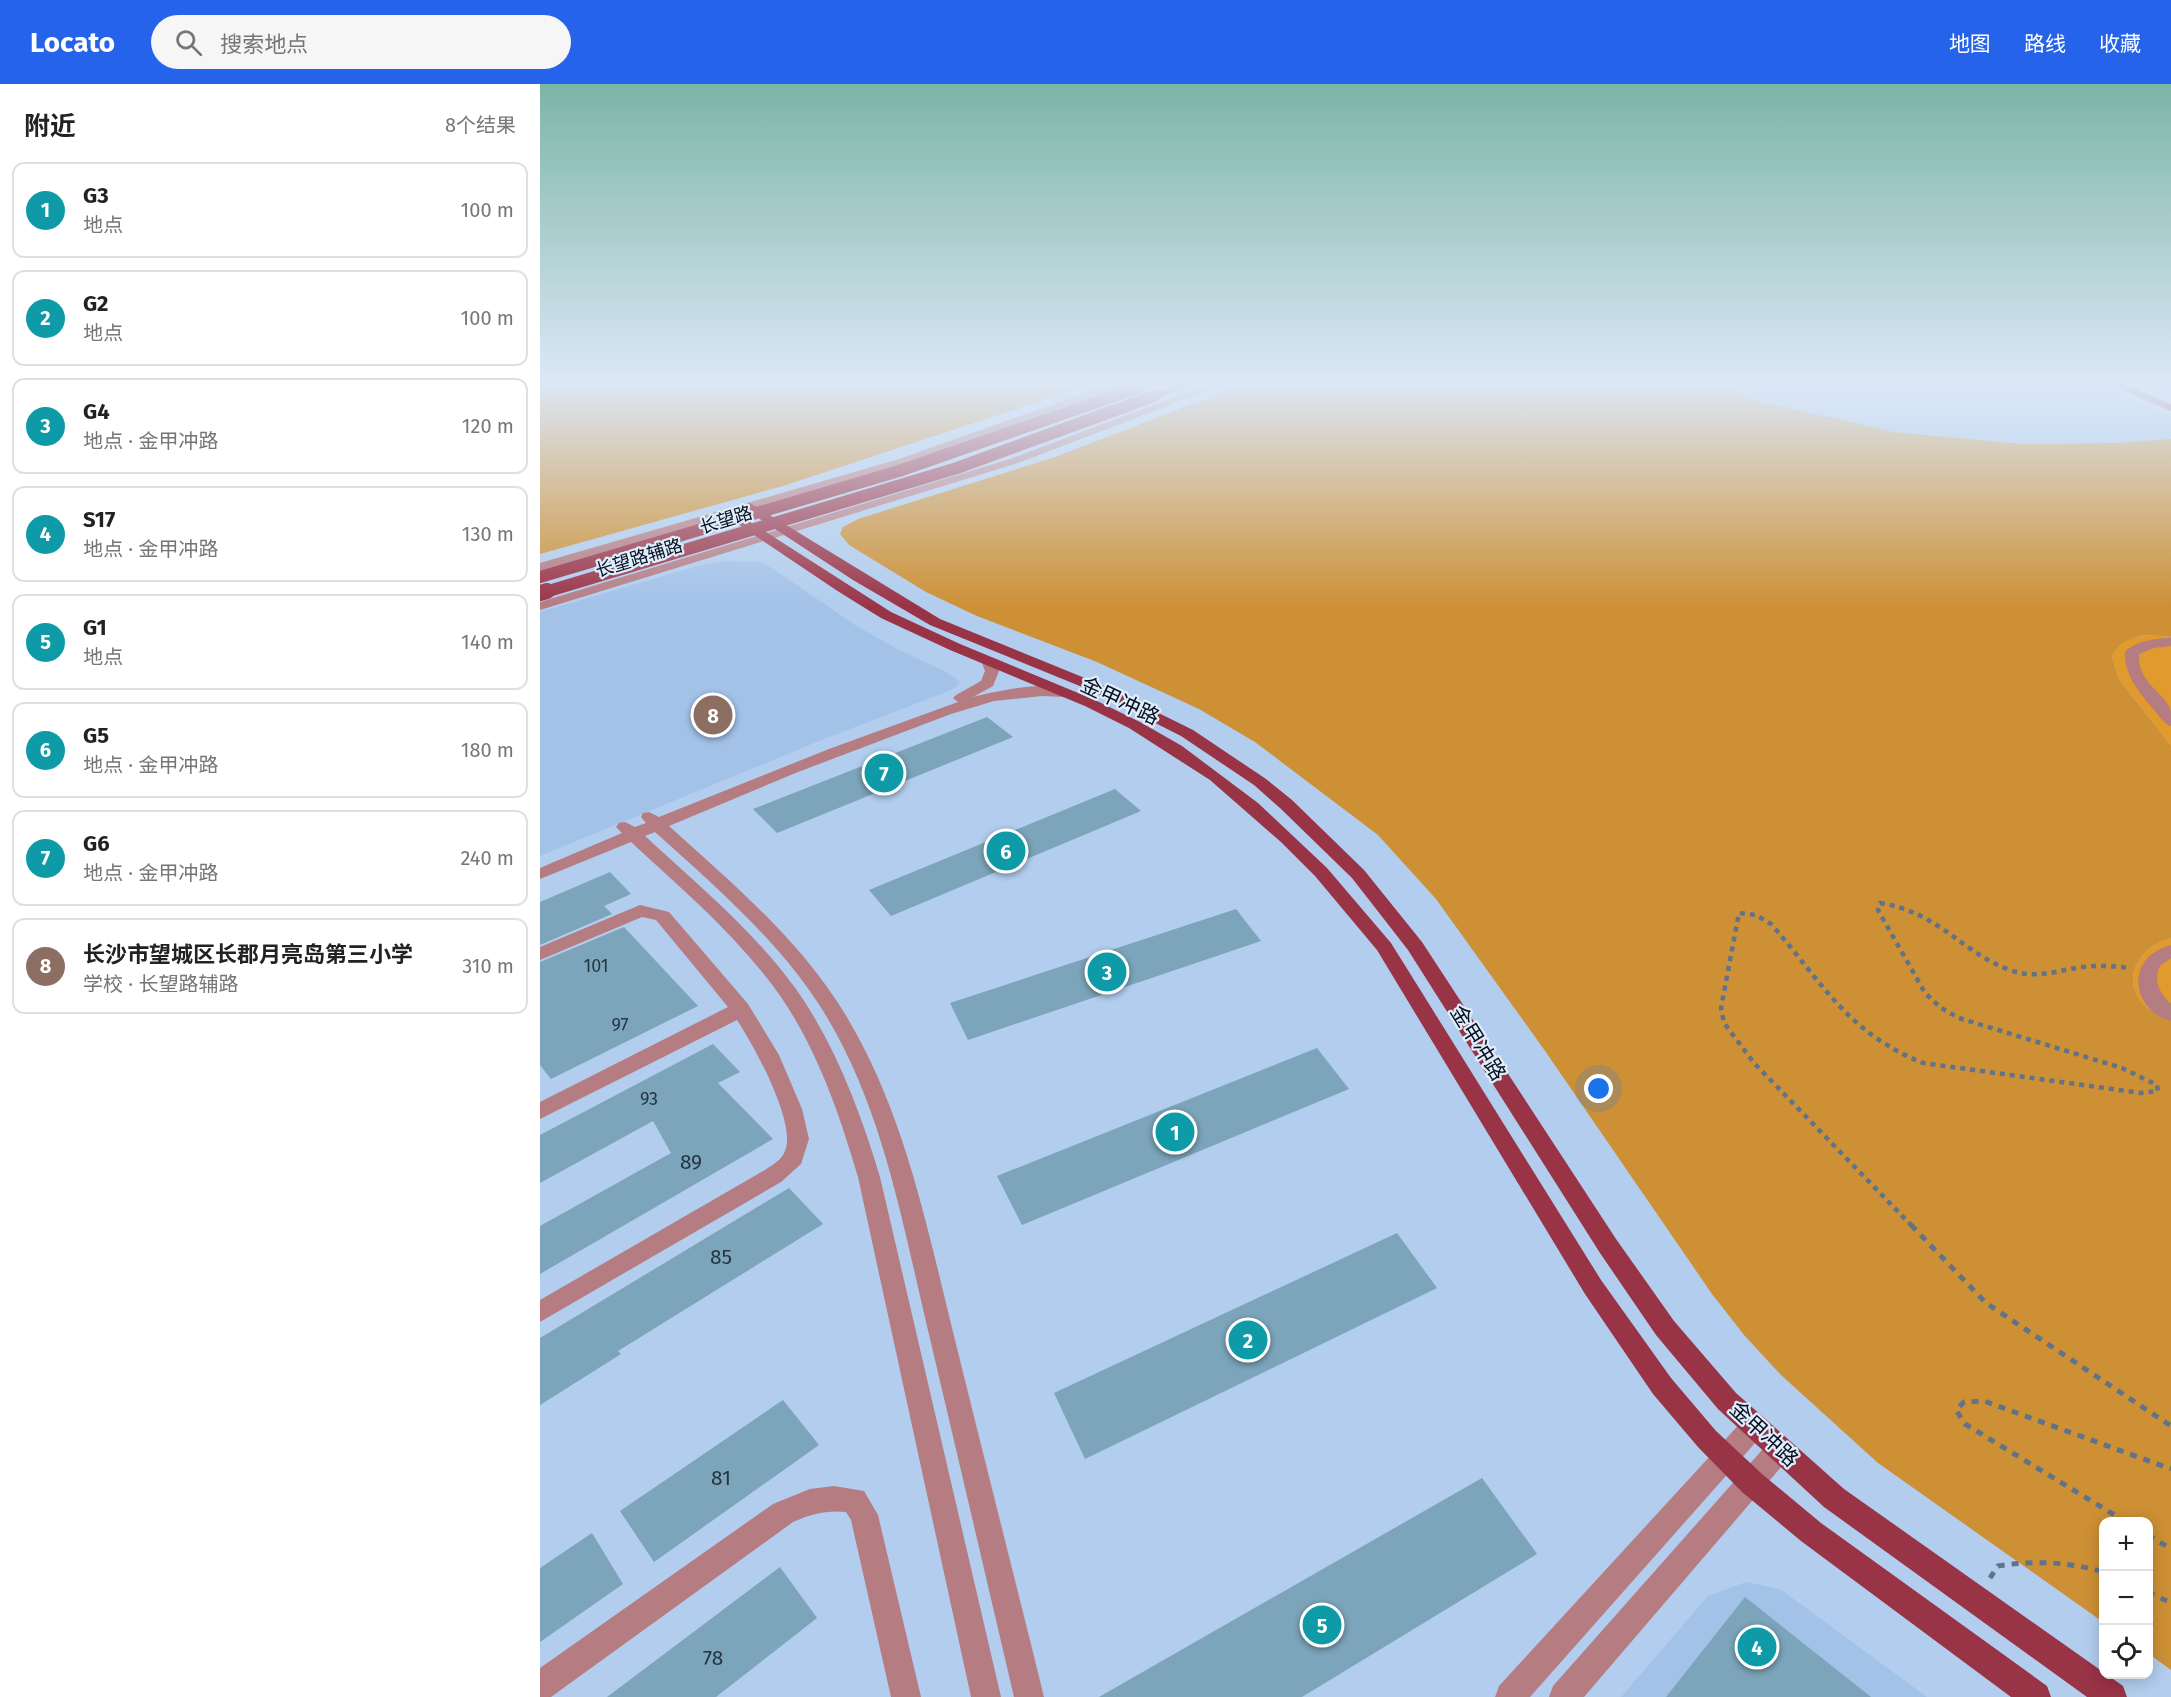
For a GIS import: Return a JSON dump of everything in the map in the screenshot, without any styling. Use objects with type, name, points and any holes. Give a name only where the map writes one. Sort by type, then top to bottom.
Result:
[{"type":"main road","name":"长望路","points":[[540,577],[899,471],[936,457]]},
{"type":"main road","name":"长望路","points":[[540,593],[986,457]]},
{"type":"main road","name":"金甲冲路","points":[[750,507],[814,549],[935,622],[1096,688],[1187,733],[1260,782],[1318,833],[1379,898],[1415,946],[1608,1246],[1665,1328],[1727,1401],[1834,1498],[2112,1697]]},
{"type":"main road","name":"金甲冲路","points":[[730,513],[878,610],[989,663],[1066,693],[1130,722],[1203,766],[1280,829],[1352,905],[1408,984],[1558,1231],[1662,1386],[1726,1457],[1811,1532],[2036,1697]]},
{"type":"street","name":"长望路辅路","points":[[540,567],[730,513],[912,457]]},
{"type":"street","name":"长望路辅路","points":[[540,606],[1024,457]]},
{"type":"street","points":[[814,549],[808,542],[808,535],[817,525],[828,519]]},
{"type":"street","points":[[721,552],[761,548],[793,555]]},
{"type":"street","points":[[2171,642],[2158,642],[2142,647],[2132,652],[2129,660],[2134,671],[2171,721]]},
{"type":"street","points":[[540,874],[630,831],[835,742],[967,696],[987,683],[991,677],[989,663]]},
{"type":"street","points":[[653,821],[834,752],[976,702],[1030,690],[1066,693]]},
{"type":"street","points":[[653,821],[749,911],[797,963],[825,999],[849,1039],[878,1100],[904,1179],[1029,1697]]},
{"type":"street","points":[[540,862],[630,831]]},
{"type":"street","points":[[630,831],[772,972],[815,1039],[849,1111],[869,1177],[986,1697]]},
{"type":"street","points":[[540,954],[639,911],[662,916],[756,1029],[783,1083],[799,1136],[797,1151],[789,1164],[773,1176],[540,1312]]},
{"type":"street","points":[[2171,951],[2153,960],[2148,970],[2146,986],[2152,998],[2171,1014]]},
{"type":"street","points":[[540,1111],[741,1010]]},
{"type":"street","points":[[1510,1697],[1754,1426]]},
{"type":"street","points":[[1564,1697],[1779,1450]]},
{"type":"street","points":[[540,1686],[783,1513],[810,1501],[828,1497],[854,1500],[864,1515],[906,1697]]},
{"type":"path","points":[[2148,970],[2104,965],[2028,975],[2006,968],[1935,921],[1911,910],[1893,904],[1880,903],[1878,910],[1925,993],[1941,1008],[1959,1018],[2122,1068],[2157,1085],[2158,1091],[2140,1093],[1923,1063],[1895,1052],[1847,1016],[1771,924],[1759,915],[1749,912],[1739,914],[1721,1008],[1724,1023],[1754,1063],[1986,1303],[2171,1426]]},
{"type":"path","points":[[2119,1517],[1965,1424],[1956,1410],[1964,1402],[1984,1401],[2171,1469]]},
{"type":"path","points":[[2153,1538],[2171,1549]]},
{"type":"path","points":[[1976,1599],[1998,1566],[2034,1559],[2071,1562],[2100,1571]]},
{"type":"path","points":[[2153,1594],[2171,1603]]},
{"type":"shaded area","points":[[540,457],[870,457],[786,485],[540,554]]},
{"type":"shaded area","points":[[1054,457],[2171,457],[2171,637],[2153,635],[2137,637],[2122,644],[2112,657],[2119,679],[2171,746],[2171,938],[2151,948],[2143,955],[2137,963],[2133,982],[2142,1003],[2171,1021],[2171,1670],[2153,1657],[2153,1517],[2099,1517],[2099,1619],[1878,1463],[1781,1375],[1744,1335],[1712,1294],[1543,1048],[1436,899],[1378,835],[1255,742],[1199,709],[1097,662],[977,616],[926,592],[849,545],[840,534],[843,527],[858,519]]},
{"type":"shaded area","points":[[725,561],[760,562],[769,566],[858,627],[899,650],[948,673],[960,682],[946,692],[824,739],[540,856],[540,612],[701,565]]},
{"type":"shaded area","points":[[2158,635],[2171,637],[2171,746],[2119,679],[2112,657],[2120,645],[2131,638]]},
{"type":"shaded area","points":[[2171,938],[2171,1021],[2142,1003],[2133,982],[2137,963],[2143,955],[2151,948]]},
{"type":"shaded area","points":[[1746,1582],[1780,1589],[1927,1697],[1621,1697],[1708,1596]]},
{"type":"building","points":[[987,717],[1013,737],[777,833],[753,809]]},
{"type":"building","points":[[1115,789],[1141,811],[891,916],[869,890]]},
{"type":"building","points":[[610,872],[631,894],[604,906],[612,914],[540,945],[540,902]]},
{"type":"building","points":[[1236,909],[1261,941],[968,1040],[950,1003]]},
{"type":"building","points":[[624,927],[698,1006],[551,1079],[540,1065],[540,962]]},
{"type":"building","points":[[713,1044],[740,1072],[718,1083],[773,1139],[540,1274],[540,1226],[671,1153],[653,1121],[540,1183],[540,1135]]},
{"type":"building","points":[[1317,1048],[1349,1089],[1022,1225],[997,1176]]},
{"type":"building","points":[[789,1188],[823,1224],[618,1351],[621,1354],[540,1405],[540,1338]]},
{"type":"building","points":[[1397,1233],[1437,1288],[1085,1459],[1054,1393]]},
{"type":"building","points":[[783,1400],[819,1445],[654,1562],[620,1511]]},
{"type":"building","points":[[1482,1478],[1537,1554],[1302,1697],[1099,1697]]},
{"type":"building","points":[[592,1533],[623,1584],[540,1642],[540,1568]]},
{"type":"building","points":[[780,1567],[817,1618],[716,1697],[607,1697]]},
{"type":"building","points":[[1745,1597],[1871,1697],[1666,1697]]},
{"type":"place","name":"长沙市望城区长郡月亮岛第三小学","points":[[713,715]]},
{"type":"place","name":"G6","points":[[884,773]]},
{"type":"place","name":"G5","points":[[1006,851]]},
{"type":"place","name":"G4","points":[[1107,972]]},
{"type":"place","name":"G3","points":[[1175,1132]]},
{"type":"place","name":"G2","points":[[1248,1340]]},
{"type":"place","name":"G1","points":[[1322,1625]]},
{"type":"place","name":"S17","points":[[1757,1647]]}]
